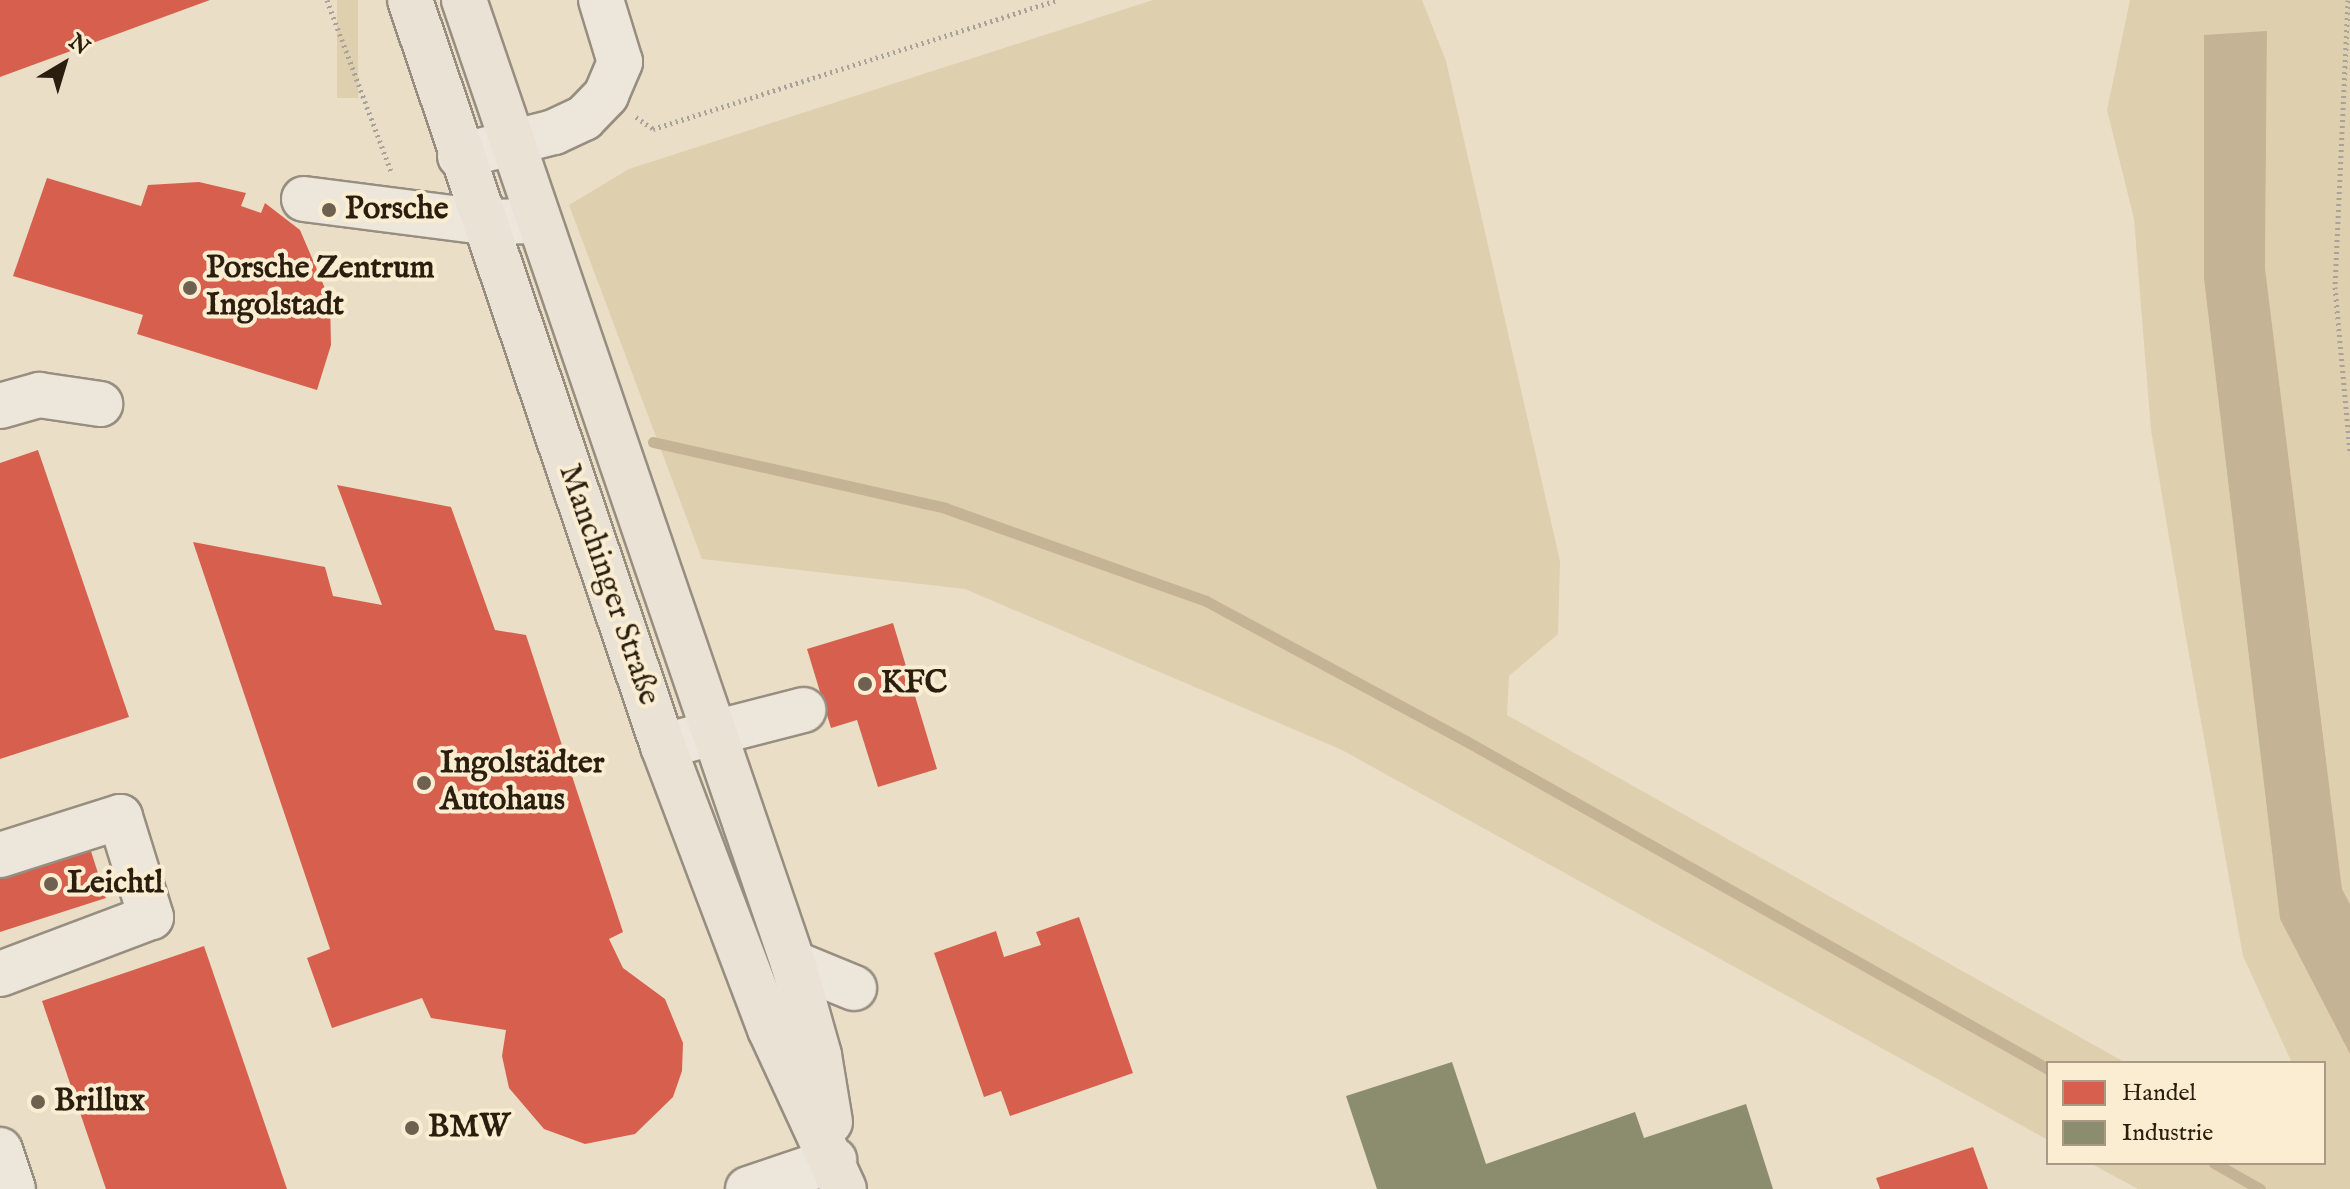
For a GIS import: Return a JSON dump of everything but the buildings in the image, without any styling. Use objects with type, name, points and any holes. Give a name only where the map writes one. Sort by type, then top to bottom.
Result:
[{"type":"main road","name":"Manchinger Straße","points":[[410,0],[460,156],[663,746],[770,1029],[839,1174]]},
{"type":"main road","name":"Manchinger Straße","points":[[464,0],[793,963],[819,1055],[839,1174]]},
{"type":"street","points":[[460,156],[584,118],[606,95],[620,62],[601,0]]},
{"type":"street","points":[[304,199],[383,206],[412,216],[484,222],[537,221]]},
{"type":"street","points":[[0,406],[39,395],[100,404]]},
{"type":"street","points":[[663,746],[803,710]]},
{"type":"street","points":[[0,855],[120,817],[151,917],[0,974]]},
{"type":"street","points":[[793,963],[854,988]]},
{"type":"street","points":[[0,1150],[13,1189]]},
{"type":"street","points":[[748,1189],[839,1174]]},
{"type":"path","points":[[327,0],[375,136],[412,216]]},
{"type":"path","points":[[606,95],[653,129],[1058,0]]},
{"type":"path","points":[[2348,0],[2335,287],[2350,453]]},
{"type":"shaded area","points":[[337,0],[358,0],[358,98],[337,98]]},
{"type":"shaded area","points":[[1153,0],[1422,0],[1446,61],[1560,561],[1558,634],[1509,676],[1507,715],[2122,1061],[2046,1061],[2046,1139],[1342,750],[965,589],[702,559],[569,205],[629,169]]},
{"type":"shaded area","points":[[2130,0],[2350,0],[2350,904],[2342,889],[2265,268],[2267,31],[2204,279],[2280,919],[2350,1054],[2350,1189],[2138,1189],[2094,1165],[2326,1165],[2326,1061],[2291,1061],[2243,956],[2151,430],[2134,219],[2107,110]]},
{"type":"shaded area","points":[[2267,31],[2265,268],[2342,889],[2350,904],[2350,1054],[2280,919],[2204,279],[2204,35]]},
{"type":"waterway","points":[[653,442],[945,508],[1206,601],[1466,741],[2046,1068]]},
{"type":"waterway","points":[[2218,1165],[2260,1189]]},
{"type":"place","name":"Porsche","points":[[329,210]]},
{"type":"place","name":"Porsche Zentrum Ingolstadt","points":[[190,288]]},
{"type":"place","name":"KFC","points":[[865,684]]},
{"type":"place","name":"Ingolstädter Autohaus","points":[[424,783]]},
{"type":"place","name":"Leichtl","points":[[51,884]]},
{"type":"place","name":"Brillux","points":[[38,1102]]},
{"type":"place","name":"BMW","points":[[412,1128]]}]
